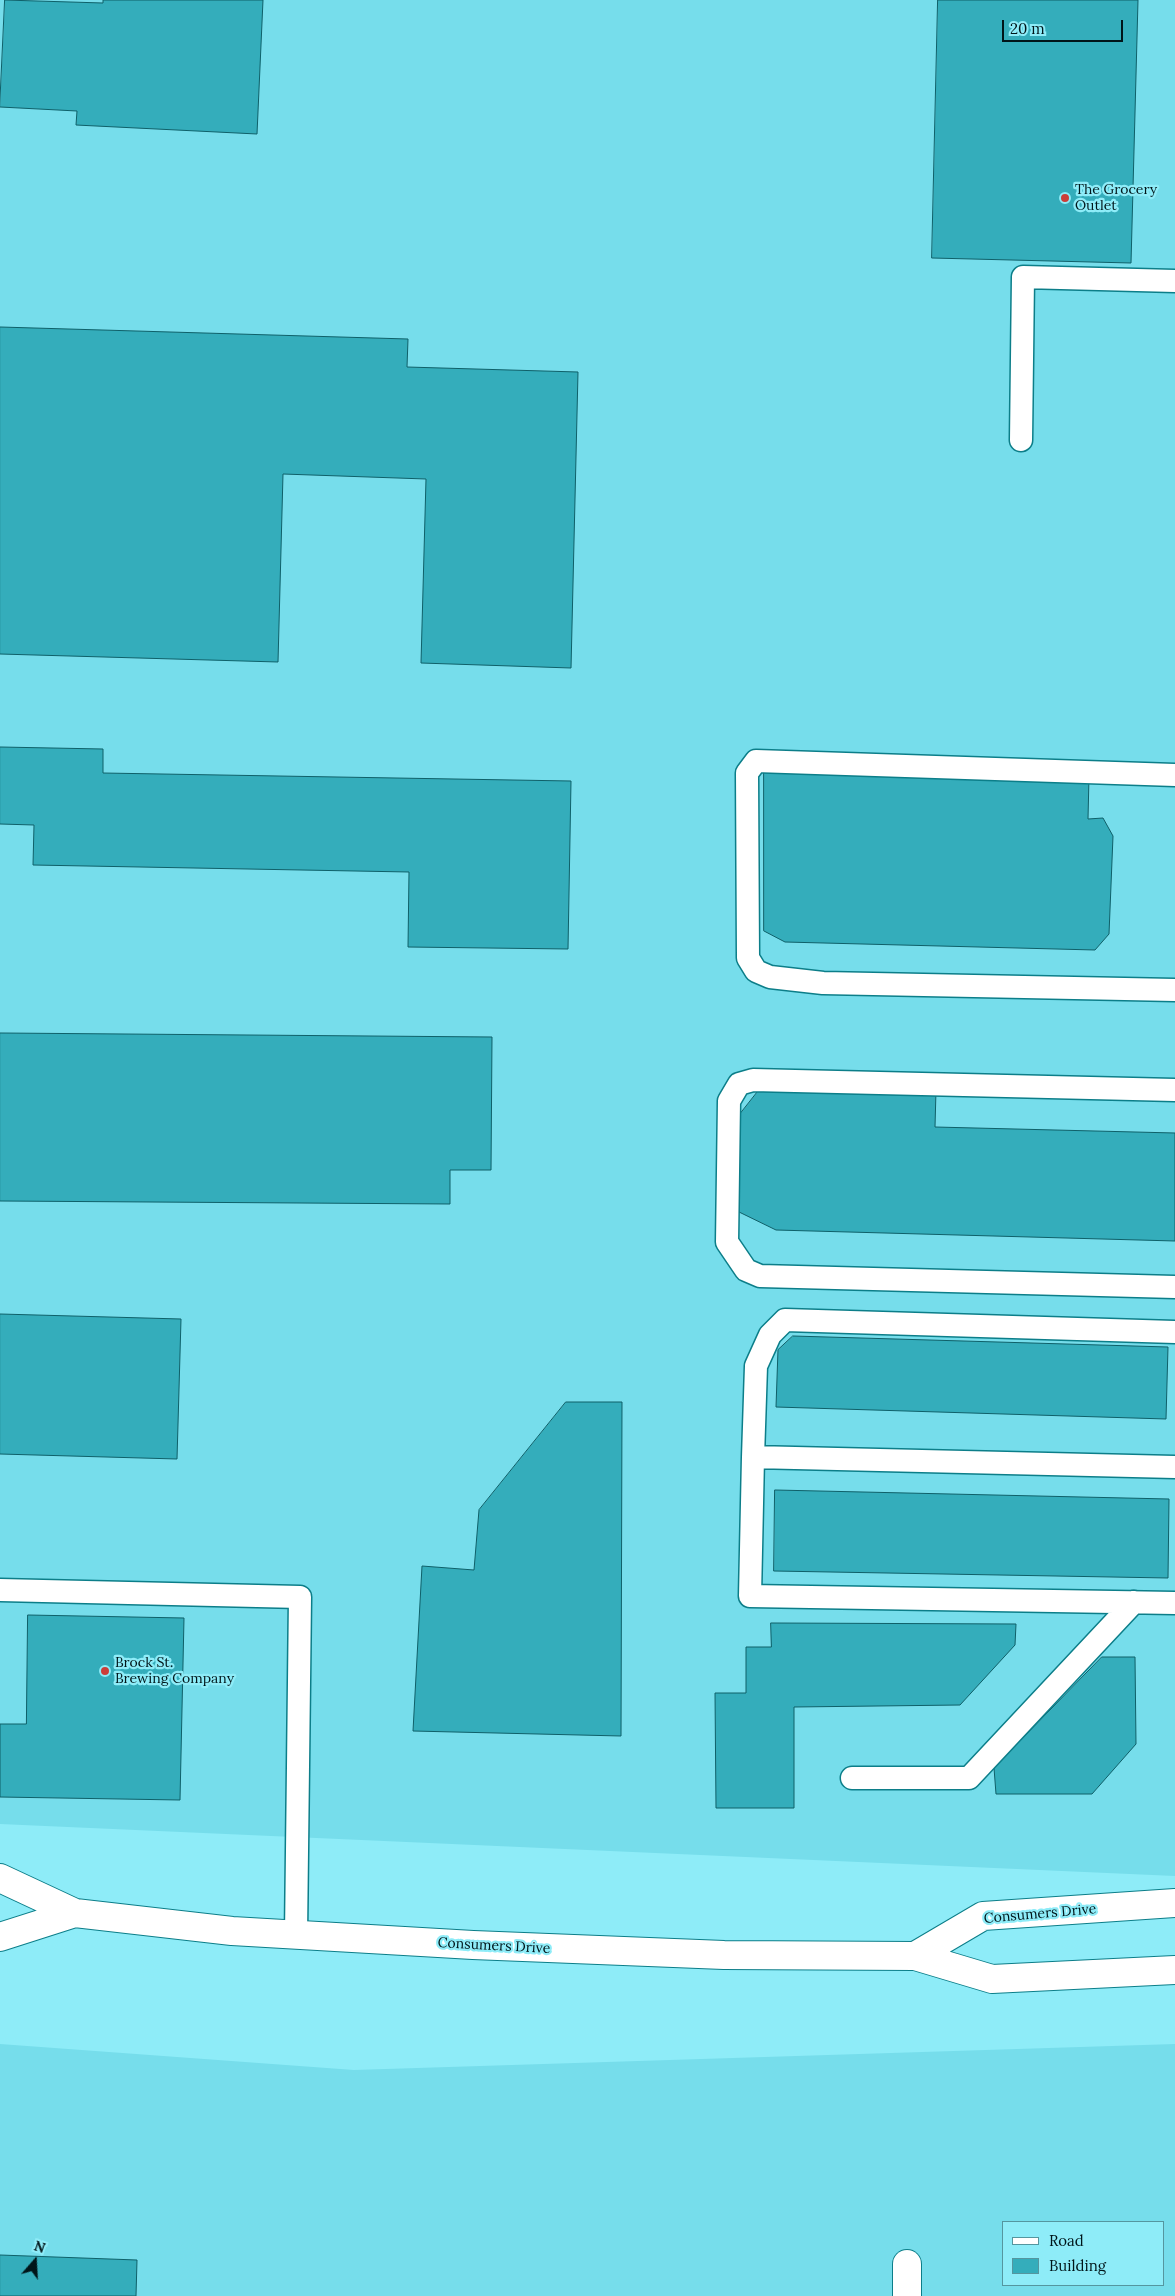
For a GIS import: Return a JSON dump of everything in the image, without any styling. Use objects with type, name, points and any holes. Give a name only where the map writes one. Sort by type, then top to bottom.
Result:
[{"type":"main road","name":"Consumers Drive","points":[[0,1878],[75,1913],[232,1931],[473,1945],[724,1955],[914,1956],[992,1979],[1175,1970]]},
{"type":"main road","name":"Consumers Drive","points":[[914,1956],[983,1916],[1175,1903]]},
{"type":"main road","name":"Consumers Drive","points":[[0,1937],[75,1913]]},
{"type":"main road","points":[[907,2264],[907,2296]]},
{"type":"lane","points":[[1021,440],[1023,277],[1175,281]]},
{"type":"lane","points":[[1175,775],[756,761],[747,773],[748,958],[756,971],[770,977],[823,984],[1175,990]]},
{"type":"lane","points":[[1175,1090],[753,1080],[740,1084],[729,1101],[727,1242],[746,1270],[760,1276],[1175,1287]]},
{"type":"lane","points":[[1175,1332],[785,1320],[770,1335],[756,1366],[750,1596],[1175,1603]]},
{"type":"lane","points":[[753,1457],[1175,1467]]},
{"type":"lane","points":[[0,1590],[300,1597],[296,1935]]},
{"type":"lane","points":[[852,1778],[969,1778],[1134,1602]]},
{"type":"shaded area","points":[[0,0],[1175,0],[1175,1876],[0,1824]]},
{"type":"shaded area","points":[[0,2044],[354,2070],[1175,2044],[1175,2296],[0,2296]]},
{"type":"building","points":[[5,0],[103,3],[103,0],[263,0],[257,134],[76,125],[77,111],[0,107]]},
{"type":"building","points":[[938,0],[1138,0],[1131,263],[932,258]]},
{"type":"building","points":[[0,327],[408,339],[407,367],[578,372],[571,668],[421,663],[426,479],[283,474],[278,662],[0,654]]},
{"type":"building","points":[[0,747],[103,749],[103,773],[571,781],[568,949],[408,947],[409,872],[33,865],[34,825],[0,824]]},
{"type":"building","points":[[764,766],[1089,776],[1088,819],[1103,818],[1113,836],[1109,934],[1095,950],[785,942],[764,931]]},
{"type":"building","points":[[0,1033],[492,1037],[491,1170],[450,1170],[450,1204],[0,1201]]},
{"type":"building","points":[[763,1085],[936,1090],[935,1127],[1175,1133],[1175,1241],[776,1230],[737,1211],[740,1114]]},
{"type":"building","points":[[0,1314],[181,1319],[177,1459],[0,1454]]},
{"type":"building","points":[[793,1336],[1168,1347],[1166,1419],[776,1407],[778,1350]]},
{"type":"building","points":[[566,1402],[622,1402],[621,1736],[413,1731],[422,1566],[474,1570],[479,1510]]},
{"type":"building","points":[[775,1490],[1169,1499],[1168,1578],[774,1571]]},
{"type":"building","name":"Brock St. Brewing Company","points":[[28,1615],[184,1618],[180,1800],[0,1797],[0,1724],[26,1724]]},
{"type":"building","points":[[771,1623],[1016,1624],[1015,1645],[960,1705],[794,1707],[794,1808],[716,1808],[715,1693],[746,1693],[746,1647],[771,1647]]},
{"type":"building","points":[[1102,1657],[1135,1657],[1136,1744],[1092,1794],[996,1794],[994,1768]]},
{"type":"building","points":[[0,2255],[137,2260],[136,2296],[0,2296]]},
{"type":"place","name":"The Grocery Outlet","points":[[1065,198]]},
{"type":"place","name":"Brock St. Brewing Company","points":[[105,1671]]}]
